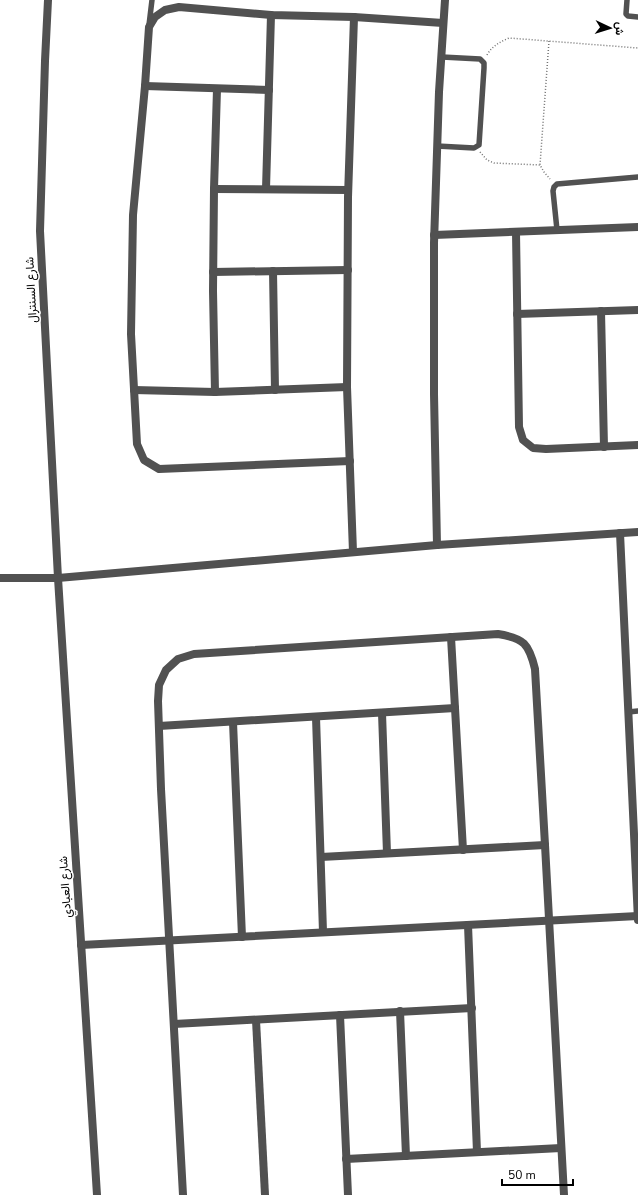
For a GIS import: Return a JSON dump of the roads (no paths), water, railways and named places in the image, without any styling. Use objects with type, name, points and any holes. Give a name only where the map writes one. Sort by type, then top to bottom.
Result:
[{"type":"street","name":"شارع السنترال","points":[[48,0],[44,61],[40,231],[58,578]]},
{"type":"street","points":[[436,544],[434,235],[445,0]]},
{"type":"street","points":[[350,460],[159,469],[144,460],[137,444],[134,390],[132,334],[133,215],[149,27],[155,17],[165,10],[179,7],[271,14],[354,17],[443,23]]},
{"type":"street","points":[[266,189],[271,14]]},
{"type":"street","points":[[353,552],[347,387],[348,190],[354,17]]},
{"type":"street","points":[[145,86],[269,90]]},
{"type":"street","points":[[216,392],[213,272],[217,89]]},
{"type":"street","points":[[214,189],[348,190]]},
{"type":"street","points":[[434,235],[638,227]]},
{"type":"street","points":[[516,232],[519,427],[523,440],[533,448],[546,450],[638,445]]},
{"type":"street","points":[[213,272],[348,270]]},
{"type":"street","points":[[273,271],[275,390]]},
{"type":"street","points":[[517,314],[638,310]]},
{"type":"street","points":[[601,312],[604,447]]},
{"type":"street","points":[[134,390],[216,392],[347,387]]},
{"type":"street","points":[[0,578],[58,578],[436,544],[638,532]]},
{"type":"street","points":[[620,533],[628,712],[635,810],[638,920]]},
{"type":"street","name":"شارع العبادي","points":[[58,578],[97,1195]]},
{"type":"street","points":[[183,1195],[161,789],[158,696],[159,685],[166,670],[178,659],[194,654],[498,634],[512,636],[524,643],[531,654],[535,669],[564,1195]]},
{"type":"street","points":[[451,637],[463,850]]},
{"type":"street","points":[[159,726],[455,708]]},
{"type":"street","points":[[382,713],[387,853]]},
{"type":"street","points":[[316,716],[323,932]]},
{"type":"street","points":[[233,722],[242,937]]},
{"type":"street","points":[[321,857],[545,845]]},
{"type":"street","points":[[81,945],[638,916]]},
{"type":"street","points":[[468,925],[477,1152]]},
{"type":"street","points":[[174,1024],[472,1008]]},
{"type":"street","points":[[400,1011],[406,1156]]},
{"type":"street","points":[[340,1016],[348,1195]]},
{"type":"street","points":[[256,1020],[265,1195]]},
{"type":"street","points":[[346,1159],[561,1148]]},
{"type":"lane","points":[[149,27],[152,0]]},
{"type":"lane","points":[[627,0],[626,14],[628,16],[638,17]]},
{"type":"lane","points":[[437,146],[477,147],[480,142],[484,63],[480,59],[442,57]]},
{"type":"lane","points":[[557,230],[553,192],[554,187],[557,184],[638,176]]},
{"type":"lane","points":[[628,712],[638,711]]}]
